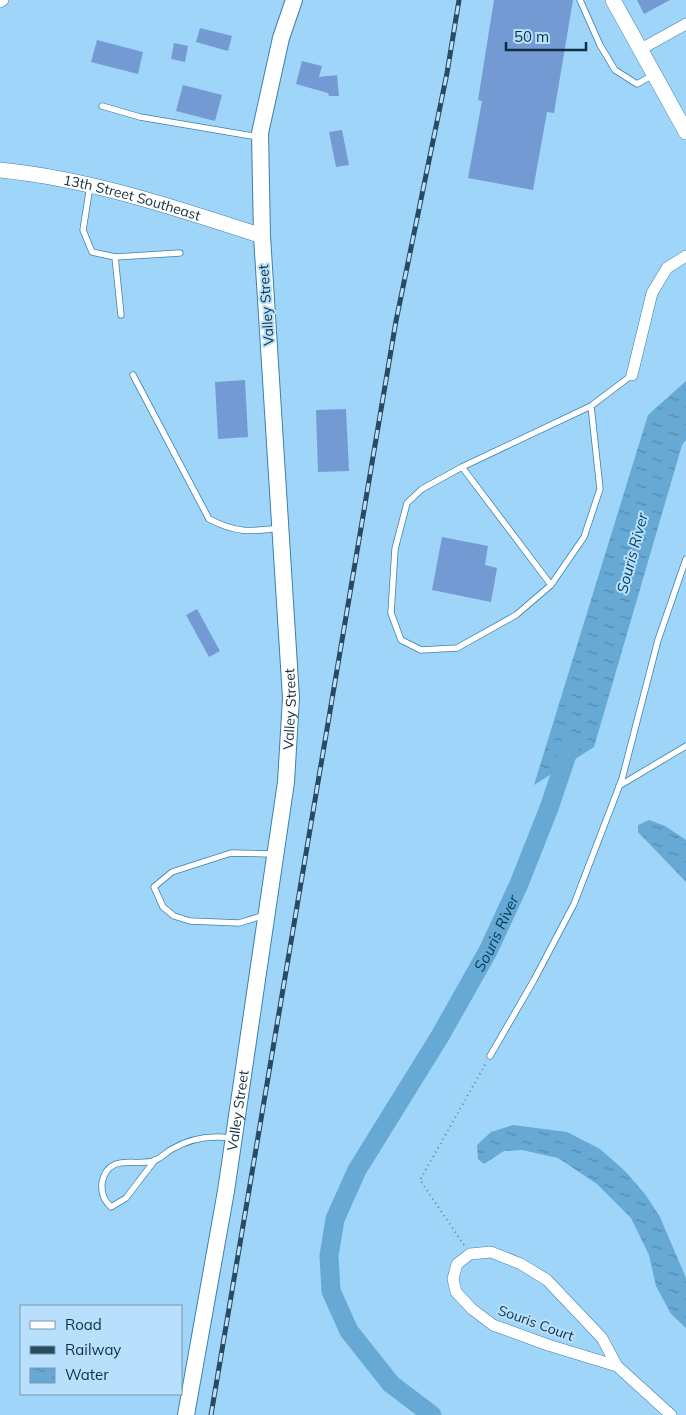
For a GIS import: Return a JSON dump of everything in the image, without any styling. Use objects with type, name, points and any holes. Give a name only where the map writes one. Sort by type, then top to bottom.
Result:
[{"type":"main road","name":"Valley Street","points":[[186,1415],[233,1138],[286,782],[291,698],[262,236],[260,138],[281,38],[294,0]]},
{"type":"street","points":[[613,0],[686,132]]},
{"type":"street","points":[[640,49],[686,24]]},
{"type":"street","name":"13th Street Southeast","points":[[0,170],[90,184],[146,198],[262,236]]},
{"type":"street","points":[[632,375],[652,293],[667,268],[686,256]]},
{"type":"street","name":"Souris Court","points":[[617,1366],[548,1345],[493,1325],[472,1309],[456,1292],[453,1279],[457,1264],[470,1254],[491,1252],[521,1264],[547,1280],[602,1338],[617,1366],[672,1415]]},
{"type":"lane","points":[[580,0],[600,45],[616,70],[637,84],[654,74]]},
{"type":"lane","points":[[102,106],[140,117],[260,138]]},
{"type":"lane","points":[[90,184],[84,230],[92,252],[115,258],[180,253]]},
{"type":"lane","points":[[115,258],[121,315]]},
{"type":"lane","points":[[133,375],[209,519],[227,529],[248,532],[281,528]]},
{"type":"lane","points":[[591,406],[600,489],[584,537],[551,585],[516,615],[457,648],[421,650],[401,640],[391,613],[395,549],[407,503],[422,489],[462,467],[591,406],[632,375]]},
{"type":"lane","points":[[462,467],[551,585]]},
{"type":"lane","points":[[490,1056],[534,980],[574,904],[619,786],[658,640],[686,559]]},
{"type":"lane","points":[[619,786],[686,746]]},
{"type":"lane","points":[[267,914],[239,923],[190,922],[174,916],[163,907],[154,887],[172,872],[231,853],[276,854]]},
{"type":"lane","points":[[155,1160],[123,1162],[111,1166],[105,1174],[102,1185],[103,1196],[107,1202],[112,1207],[126,1198],[155,1160],[185,1141],[217,1136],[233,1138]]},
{"type":"path","points":[[470,1254],[420,1180],[490,1056]]},
{"type":"water","points":[[686,381],[686,440],[682,445],[594,747],[534,785],[648,415]]},
{"type":"water","points":[[649,820],[665,826],[686,840],[686,882],[638,832],[638,825]]},
{"type":"water","points":[[513,1125],[567,1132],[600,1149],[625,1171],[645,1194],[660,1217],[686,1278],[686,1328],[671,1314],[656,1286],[649,1255],[631,1218],[597,1184],[558,1158],[522,1150],[504,1151],[484,1164],[478,1159],[477,1145],[491,1132]]},
{"type":"building","points":[[494,0],[573,0],[554,113],[547,112],[533,190],[468,178],[482,101],[478,100]]},
{"type":"building","points":[[637,0],[670,0],[644,14]]},
{"type":"building","points":[[200,28],[232,36],[228,51],[196,42]]},
{"type":"building","points":[[97,40],[143,52],[138,74],[91,62]]},
{"type":"building","points":[[174,43],[188,46],[185,62],[171,59]]},
{"type":"building","points":[[302,61],[322,66],[319,77],[337,75],[339,96],[329,96],[328,93],[296,84]]},
{"type":"building","points":[[183,85],[222,95],[215,121],[176,111]]},
{"type":"building","points":[[342,130],[349,165],[336,167],[329,132]]},
{"type":"building","points":[[245,380],[248,437],[218,439],[215,382]]},
{"type":"building","points":[[346,409],[349,471],[318,472],[316,410]]},
{"type":"building","points":[[442,537],[488,546],[485,565],[497,568],[491,602],[432,590]]},
{"type":"building","points":[[197,609],[220,651],[209,657],[186,615]]},
{"type":"waterway","name":"Souris River","points":[[432,1415],[391,1384],[349,1331],[331,1291],[329,1256],[335,1219],[357,1170],[440,1036],[488,951],[519,884],[549,808],[571,743]]},
{"type":"railway","points":[[211,1415],[396,321],[447,73],[459,0]]}]
